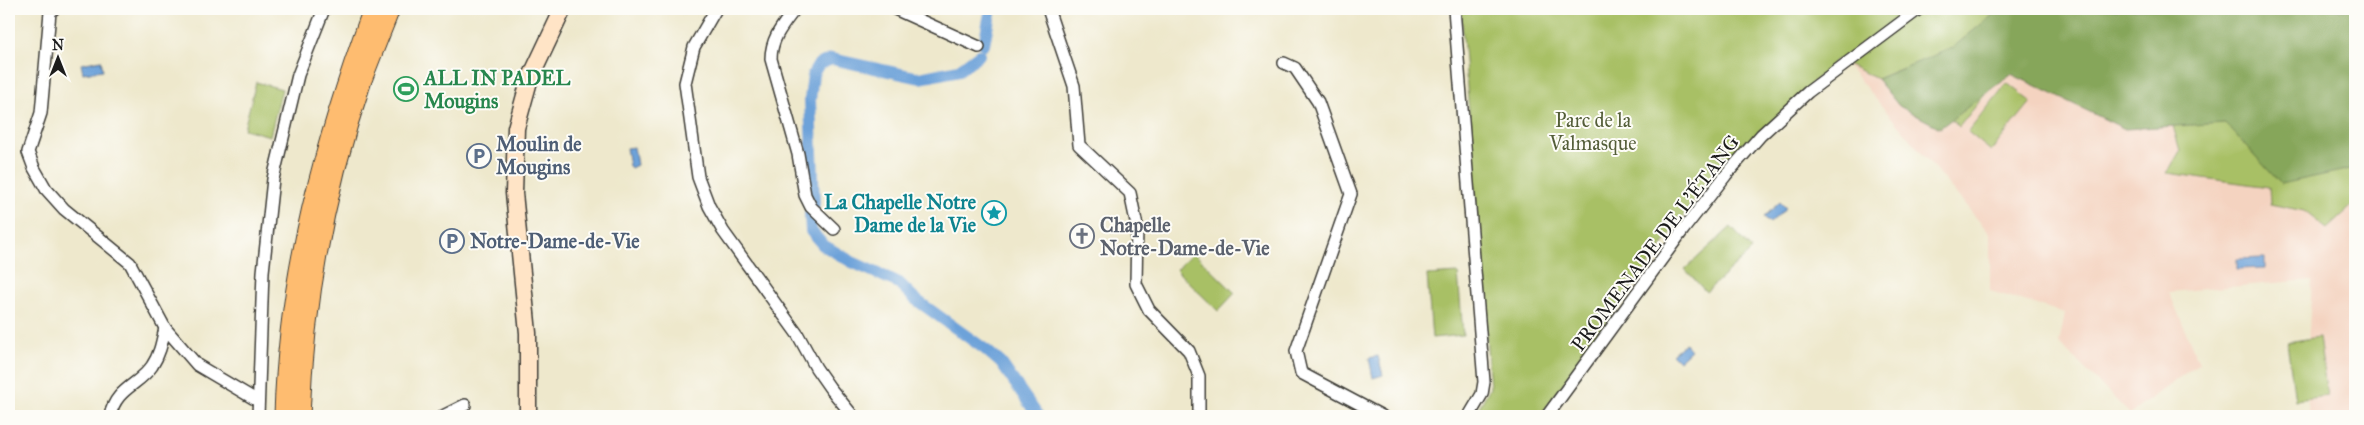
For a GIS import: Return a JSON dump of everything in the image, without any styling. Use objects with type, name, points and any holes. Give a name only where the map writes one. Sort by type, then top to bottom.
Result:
[{"type":"highway","points":[[284,416],[295,297],[311,204],[347,81],[372,9]]},
{"type":"highway","points":[[300,416],[305,339],[322,226],[351,114],[390,9]]},
{"type":"main road","points":[[528,416],[528,333],[514,193],[516,128],[529,81],[563,9]]},
{"type":"street","points":[[54,9],[50,12],[41,113],[28,152],[30,160],[46,189],[64,209],[130,263],[165,328],[197,365],[258,402]]},
{"type":"street","points":[[258,416],[263,272],[273,179],[298,75],[324,9]]},
{"type":"street","points":[[716,9],[694,47],[685,83],[698,177],[709,206],[723,231],[798,335],[820,375],[853,416]]},
{"type":"street","points":[[795,9],[776,36],[771,49],[771,59],[798,154],[805,195],[814,211],[834,229]]},
{"type":"street","points":[[895,9],[979,48]]},
{"type":"street","points":[[1048,9],[1074,86],[1078,145],[1130,193],[1137,226],[1136,284],[1149,310],[1189,351],[1198,376],[1200,416]]},
{"type":"street","points":[[1454,9],[1484,382],[1482,394],[1469,416]]},
{"type":"street","name":"PROMENADE DE L'ÉTANG","points":[[1547,416],[1683,230],[1726,175],[1761,135],[1808,92],[1919,9]]},
{"type":"street","points":[[1284,63],[1295,68],[1318,102],[1351,194],[1296,352],[1297,364],[1301,373],[1382,416]]},
{"type":"street","points":[[110,416],[113,402],[151,367],[160,352],[165,328]]},
{"type":"street","points":[[443,416],[465,404]]},
{"type":"shaded area","points":[[2355,9],[2355,416],[2309,416],[2306,376],[2312,280],[2169,292],[2199,363],[2130,414],[2059,343],[2065,313],[1990,291],[1990,234],[1847,65]]},
{"type":"green space","name":"Parc de la Valmasque","points":[[1461,9],[2019,9],[2007,67],[1959,127],[1903,68],[1877,79],[1837,59],[1702,190],[1540,416],[1474,416],[1490,388]]},
{"type":"green space","points":[[2000,9],[2355,9],[2355,168],[2281,184],[2225,123],[2125,129],[2011,74],[1940,128],[1899,106],[1877,79],[1952,48]]},
{"type":"green space","points":[[2355,9],[2355,203],[2327,229],[2304,211],[2270,204],[2269,187],[2167,173],[2180,151],[2165,97]]},
{"type":"green space","points":[[256,82],[282,89],[270,136],[244,129]]},
{"type":"green space","points":[[2007,83],[2031,102],[1991,151],[1968,132]]},
{"type":"green space","points":[[1731,227],[1752,250],[1706,292],[1685,269]]},
{"type":"green space","points":[[1193,252],[1235,293],[1218,311],[1176,270]]},
{"type":"green space","points":[[1458,273],[1463,335],[1432,338],[1427,275]]},
{"type":"green space","points":[[2319,337],[2327,396],[2295,400],[2287,342]]},
{"type":"water","points":[[101,60],[103,70],[83,73],[81,64]]},
{"type":"water","points":[[634,147],[637,165],[631,168],[626,148]]},
{"type":"water","points":[[1780,202],[1786,208],[1770,223],[1764,217]]},
{"type":"water","points":[[2265,258],[2265,268],[2237,269],[2237,259]]},
{"type":"water","points":[[1685,343],[1691,350],[1679,361],[1672,354]]},
{"type":"water","points":[[1378,356],[1383,375],[1373,378],[1369,358]]},
{"type":"waterway","points":[[984,44],[991,9]]},
{"type":"waterway","points":[[979,55],[959,70],[920,78],[832,59],[819,64],[813,74],[810,100],[814,204],[810,214],[811,231],[823,245],[852,262],[899,283],[915,299],[986,350],[1001,363],[1038,416]]},
{"type":"place","name":"ALL IN PADEL Mougins","points":[[406,89]]},
{"type":"place","name":"Moulin de Mougins","points":[[479,156]]},
{"type":"place","name":"La Chapelle Notre Dame de la Vie","points":[[994,213]]},
{"type":"place","name":"Chapelle Notre-Dame-de-Vie","points":[[1082,236]]},
{"type":"place","name":"Notre-Dame-de-Vie","points":[[452,241]]}]
